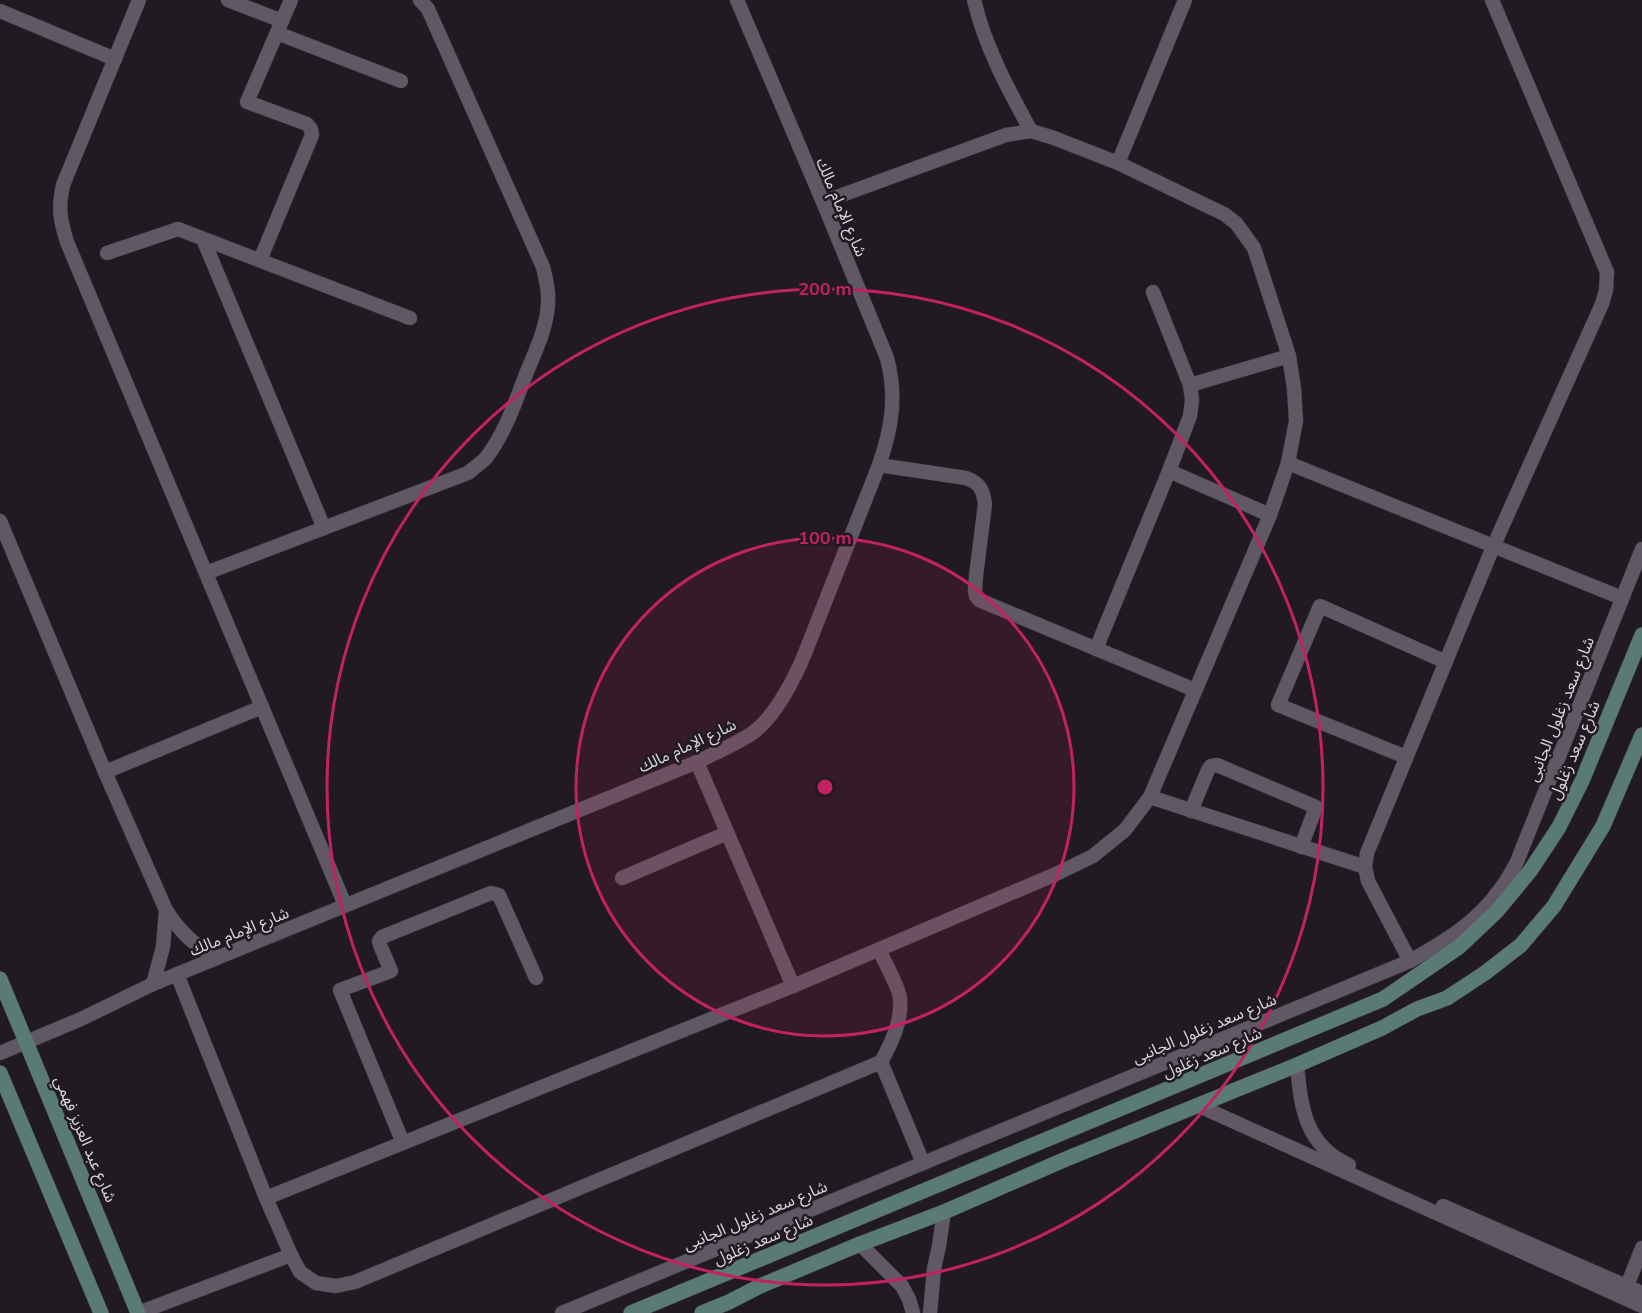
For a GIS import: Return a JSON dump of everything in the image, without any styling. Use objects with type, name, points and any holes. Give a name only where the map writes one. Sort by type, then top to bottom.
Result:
[{"type":"main road","name":"شارع سعد زغلول","points":[[631,1313],[1383,999],[1459,947],[1502,905],[1530,871],[1559,827],[1582,781],[1642,635]]},
{"type":"main road","points":[[702,1313],[729,1308],[760,1286],[944,1212],[1066,1158],[1297,1065],[1447,998],[1485,973],[1521,945],[1554,906],[1603,826],[1642,735]]},
{"type":"main road","name":"شارع عبد العزيز فهمي","points":[[0,979],[138,1313]]},
{"type":"main road","points":[[0,1072],[101,1313]]},
{"type":"main road","points":[[1057,1136],[1066,1158]]},
{"type":"street","points":[[139,0],[63,185],[59,203],[60,221],[345,905]]},
{"type":"street","points":[[228,0],[280,27],[401,81]]},
{"type":"street","points":[[260,260],[312,135],[307,124],[247,102],[291,0]]},
{"type":"street","points":[[206,573],[468,473],[484,460],[507,423],[546,321],[548,285],[543,267],[428,9],[420,0]]},
{"type":"street","name":"شارع الإمام مالك","points":[[0,1053],[81,1019],[153,984],[697,762],[753,733],[784,696],[796,675],[879,465],[892,411],[893,393],[887,358],[737,0]]},
{"type":"street","points":[[974,0],[990,50],[1031,131]]},
{"type":"street","points":[[1118,163],[1185,0]]},
{"type":"street","points":[[1410,961],[1368,881],[1365,867],[1369,846],[1493,547],[1602,304],[1608,278],[1492,0]]},
{"type":"street","points":[[0,11],[115,59]]},
{"type":"street","points":[[266,1198],[792,986],[1056,874],[1093,856],[1125,830],[1150,797],[1270,515],[1288,464],[1296,421],[1289,356],[1254,248],[1236,224],[1224,214],[1118,163],[1031,131],[1006,135],[823,202]]},
{"type":"street","points":[[108,253],[178,229],[410,318]]},
{"type":"street","points":[[203,239],[324,528]]},
{"type":"street","points":[[1096,649],[1190,416],[1192,400],[1190,385],[1153,292]]},
{"type":"street","points":[[1190,385],[1289,356]]},
{"type":"street","points":[[1288,464],[1622,598]]},
{"type":"street","points":[[879,465],[966,478],[981,486],[985,504],[976,576],[976,596],[979,600],[1195,690]]},
{"type":"street","points":[[1169,471],[1270,515]]},
{"type":"street","points":[[0,521],[105,772],[166,910],[175,925],[187,938],[216,958]]},
{"type":"street","name":"شارع سعد زغلول الجانبى","points":[[562,1313],[1410,961],[1460,931],[1482,912],[1501,889],[1516,864],[1642,549]]},
{"type":"street","points":[[1406,757],[1278,705],[1320,606],[1446,662]]},
{"type":"street","points":[[105,772],[262,707]]},
{"type":"street","points":[[697,762],[792,986]]},
{"type":"street","points":[[1191,811],[1208,770],[1211,766],[1217,765],[1316,807],[1301,847]]},
{"type":"street","points":[[1150,797],[1365,867]]},
{"type":"street","points":[[622,878],[727,833]]},
{"type":"street","points":[[403,1143],[340,990],[391,971],[380,945],[379,941],[382,937],[491,893],[496,893],[499,895],[536,978]]},
{"type":"street","points":[[153,984],[163,947],[166,910]]},
{"type":"street","points":[[177,974],[291,1255],[300,1272],[316,1283],[336,1286],[355,1282],[881,1062],[892,1041],[898,1019],[900,996],[879,950]]},
{"type":"street","points":[[881,1062],[923,1163]]},
{"type":"street","points":[[1297,1065],[1304,1117],[1312,1134],[1324,1149],[1339,1161],[1642,1293]]},
{"type":"street","points":[[1197,1106],[1642,1306]]},
{"type":"street","points":[[930,1313],[934,1269],[944,1212]]},
{"type":"street","points":[[860,1244],[902,1286],[913,1313]]},
{"type":"street","points":[[1627,1286],[1642,1248]]},
{"type":"street","points":[[138,1313],[291,1255]]}]
